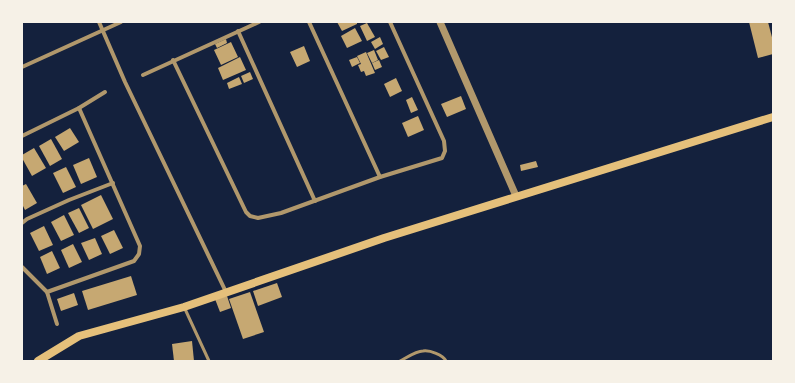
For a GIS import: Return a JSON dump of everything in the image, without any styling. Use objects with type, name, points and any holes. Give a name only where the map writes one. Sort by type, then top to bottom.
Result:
[{"type":"main road","points":[[38,361],[79,336],[184,307],[384,238],[773,117]]},
{"type":"street","points":[[99,22],[125,82],[226,292]]},
{"type":"street","points":[[22,67],[121,22]]},
{"type":"street","points":[[143,75],[259,22]]},
{"type":"street","points":[[309,22],[380,177]]},
{"type":"street","points":[[173,60],[246,212],[250,216],[258,218],[281,213],[380,177],[442,158],[445,150],[444,141],[390,22]]},
{"type":"street","points":[[440,22],[516,196]]},
{"type":"street","points":[[238,31],[315,201]]},
{"type":"street","points":[[22,136],[79,108],[105,92]]},
{"type":"street","points":[[47,292],[134,261],[139,254],[140,246],[79,108]]},
{"type":"street","points":[[22,223],[27,219],[68,200],[113,182]]},
{"type":"street","points":[[22,267],[47,292],[57,324]]},
{"type":"lane","points":[[184,307],[209,361]]},
{"type":"lane","points":[[400,361],[423,351],[435,354],[446,361]]},
{"type":"building","points":[[337,22],[357,22],[357,24],[342,31]]},
{"type":"building","points":[[749,22],[768,22],[773,41],[773,54],[758,58]]},
{"type":"building","points":[[367,23],[375,37],[367,41],[360,26]]},
{"type":"building","points":[[355,28],[362,41],[347,48],[341,36]]},
{"type":"building","points":[[380,37],[383,44],[375,49],[371,42]]},
{"type":"building","points":[[226,39],[227,43],[217,48],[215,44]]},
{"type":"building","points":[[231,42],[238,57],[221,65],[214,50]]},
{"type":"building","points":[[304,46],[310,61],[297,67],[290,52]]},
{"type":"building","points":[[384,47],[389,57],[381,60],[376,51]]},
{"type":"building","points":[[374,50],[378,60],[372,63],[367,53]]},
{"type":"building","points":[[366,52],[375,73],[366,76],[364,71],[361,72],[358,65],[361,64],[357,56]]},
{"type":"building","points":[[240,57],[246,70],[223,80],[218,68]]},
{"type":"building","points":[[357,57],[360,63],[352,67],[349,60]]},
{"type":"building","points":[[379,60],[382,67],[375,70],[372,63]]},
{"type":"building","points":[[250,72],[253,79],[244,83],[241,76]]},
{"type":"building","points":[[239,77],[242,84],[229,89],[227,83]]},
{"type":"building","points":[[396,78],[402,91],[390,97],[384,84]]},
{"type":"building","points":[[461,96],[466,109],[447,117],[441,104]]},
{"type":"building","points":[[412,97],[418,110],[411,113],[406,100]]},
{"type":"building","points":[[418,116],[424,130],[408,137],[402,123]]},
{"type":"building","points":[[70,128],[79,142],[64,151],[55,137]]},
{"type":"building","points":[[51,139],[62,159],[50,166],[39,146]]},
{"type":"building","points":[[34,148],[46,168],[32,176],[22,158],[22,155]]},
{"type":"building","points":[[89,158],[97,177],[81,184],[73,165]]},
{"type":"building","points":[[536,161],[538,167],[521,171],[520,165]]},
{"type":"building","points":[[66,167],[76,187],[63,193],[53,173]]},
{"type":"building","points":[[26,184],[37,203],[25,210],[22,204],[22,186]]},
{"type":"building","points":[[101,195],[113,219],[93,229],[81,205]]},
{"type":"building","points":[[79,208],[89,228],[79,233],[68,213]]},
{"type":"building","points":[[64,215],[74,235],[61,241],[51,222]]},
{"type":"building","points":[[44,226],[53,245],[39,251],[30,233]]},
{"type":"building","points":[[114,230],[123,248],[110,254],[101,236]]},
{"type":"building","points":[[95,238],[102,254],[89,260],[81,243]]},
{"type":"building","points":[[73,244],[82,262],[69,268],[61,250]]},
{"type":"building","points":[[52,251],[60,268],[47,274],[40,257]]},
{"type":"building","points":[[131,276],[137,295],[88,310],[82,291]]},
{"type":"building","points":[[277,283],[282,297],[258,306],[253,291]]},
{"type":"building","points":[[250,292],[264,332],[243,339],[229,299]]},
{"type":"building","points":[[74,293],[78,305],[61,311],[57,299]]},
{"type":"building","points":[[227,296],[231,308],[220,312],[215,299]]},
{"type":"building","points":[[192,341],[194,361],[174,361],[172,344]]}]
